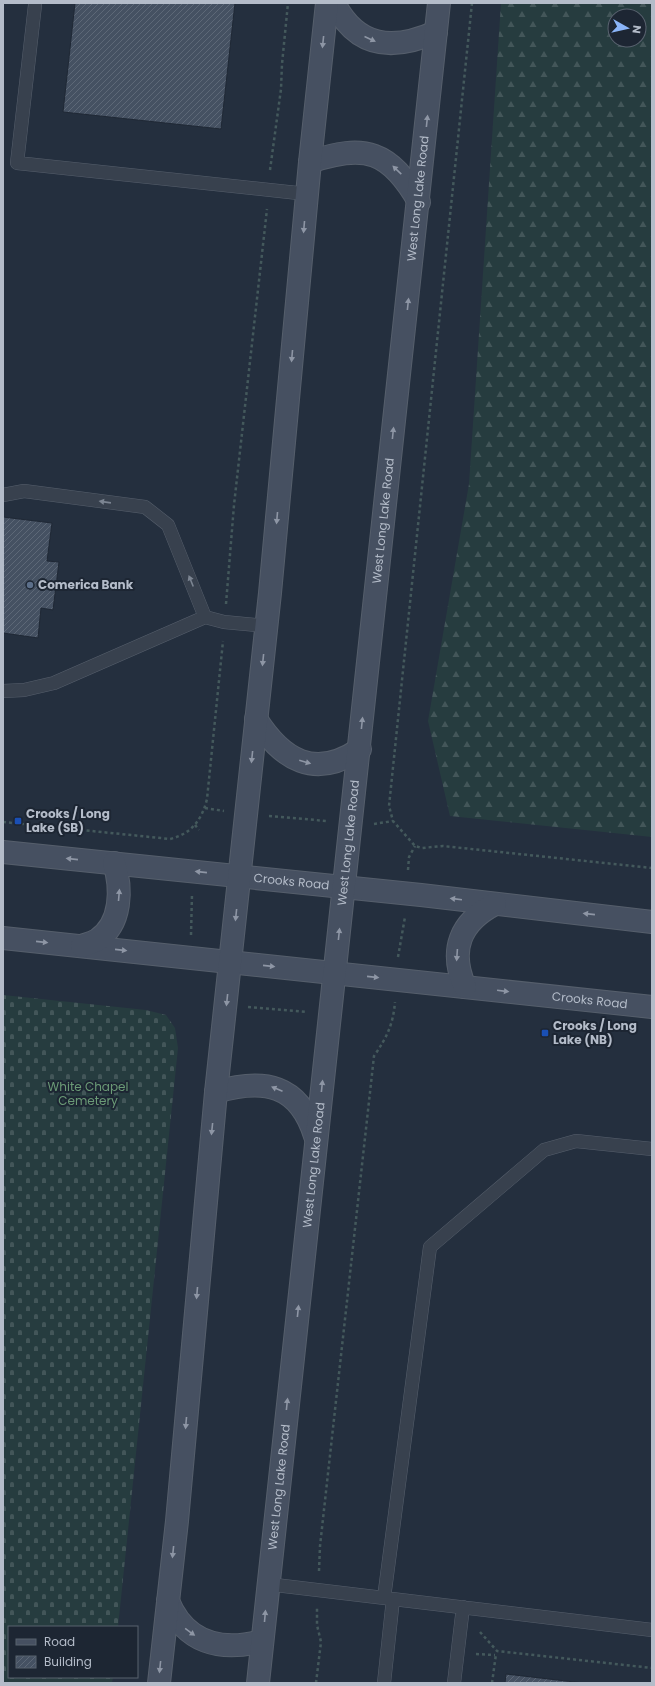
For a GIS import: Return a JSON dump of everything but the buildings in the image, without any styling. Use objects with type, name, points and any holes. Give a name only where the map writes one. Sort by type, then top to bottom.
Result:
[{"type":"main road","points":[[159,1683],[216,1092],[266,626],[310,162],[327,3]]},
{"type":"main road","points":[[334,3],[340,15],[357,32],[372,41],[388,44],[406,43],[436,32]]},
{"type":"main road","name":"West Long Lake Road","points":[[258,1683],[267,1584],[360,749],[439,3]]},
{"type":"main road","points":[[310,162],[344,152],[361,152],[377,157],[392,165],[406,180],[419,202]]},
{"type":"main road","points":[[256,719],[269,738],[285,753],[301,761],[317,764],[332,762],[347,758],[360,749]]},
{"type":"main road","name":"Crooks Road","points":[[3,852],[344,887],[652,922]]},
{"type":"main road","points":[[82,946],[98,939],[109,927],[116,911],[120,893],[114,863]]},
{"type":"main road","points":[[465,987],[456,961],[462,934],[470,920],[481,911],[495,904]]},
{"type":"main road","name":"Crooks Road","points":[[3,938],[231,961],[652,1007]]},
{"type":"main road","points":[[216,1092],[241,1085],[257,1084],[281,1090],[294,1098],[303,1107],[310,1119],[316,1139]]},
{"type":"main road","points":[[168,1601],[174,1616],[182,1626],[194,1636],[208,1642],[230,1646],[262,1640]]},
{"type":"lane","points":[[35,5],[17,164],[308,194]]},
{"type":"lane","points":[[3,494],[24,491],[145,507],[168,525],[205,617]]},
{"type":"lane","points":[[3,691],[24,690],[54,683],[205,617],[224,622],[266,626]]},
{"type":"lane","points":[[384,1683],[389,1598],[430,1247],[544,1150],[576,1141],[652,1149]]},
{"type":"lane","points":[[267,1584],[652,1630]]},
{"type":"lane","points":[[454,1683],[463,1607]]},
{"type":"path","points":[[270,177],[281,89],[288,3]]},
{"type":"path","points":[[472,3],[389,806],[393,821],[415,846],[422,848],[443,846],[652,868]]},
{"type":"path","points":[[226,602],[235,497],[267,205]]},
{"type":"path","points":[[3,822],[170,839],[180,837],[195,825],[205,808],[207,799],[223,636]]},
{"type":"path","points":[[205,808],[212,810]]},
{"type":"path","points":[[268,816],[331,821]]},
{"type":"path","points":[[379,824],[393,821]]},
{"type":"path","points":[[195,825],[199,830]]},
{"type":"path","points":[[409,857],[415,846]]},
{"type":"path","points":[[191,935],[192,891]]},
{"type":"path","points":[[398,957],[405,915]]},
{"type":"path","points":[[316,1683],[321,1642],[317,1625],[320,1546],[374,1056],[387,1037],[393,1021],[395,1003]]},
{"type":"path","points":[[248,1007],[310,1012]]},
{"type":"path","points":[[481,1633],[496,1651],[652,1668]]},
{"type":"path","points":[[492,1683],[496,1651]]},
{"type":"green space","points":[[501,3],[652,3],[652,837],[450,816],[428,721],[469,484]]},
{"type":"green space","name":"White Chapel Cemetery","points":[[3,995],[146,1010],[166,1015],[175,1028],[178,1048],[118,1626],[8,1626],[8,1678],[113,1678],[112,1683],[3,1683]]},
{"type":"place","name":"Comerica Bank","points":[[30,585]]},
{"type":"place","name":"Crooks / Long Lake (SB)","points":[[18,821]]},
{"type":"place","name":"Crooks / Long Lake (NB)","points":[[545,1033]]}]
